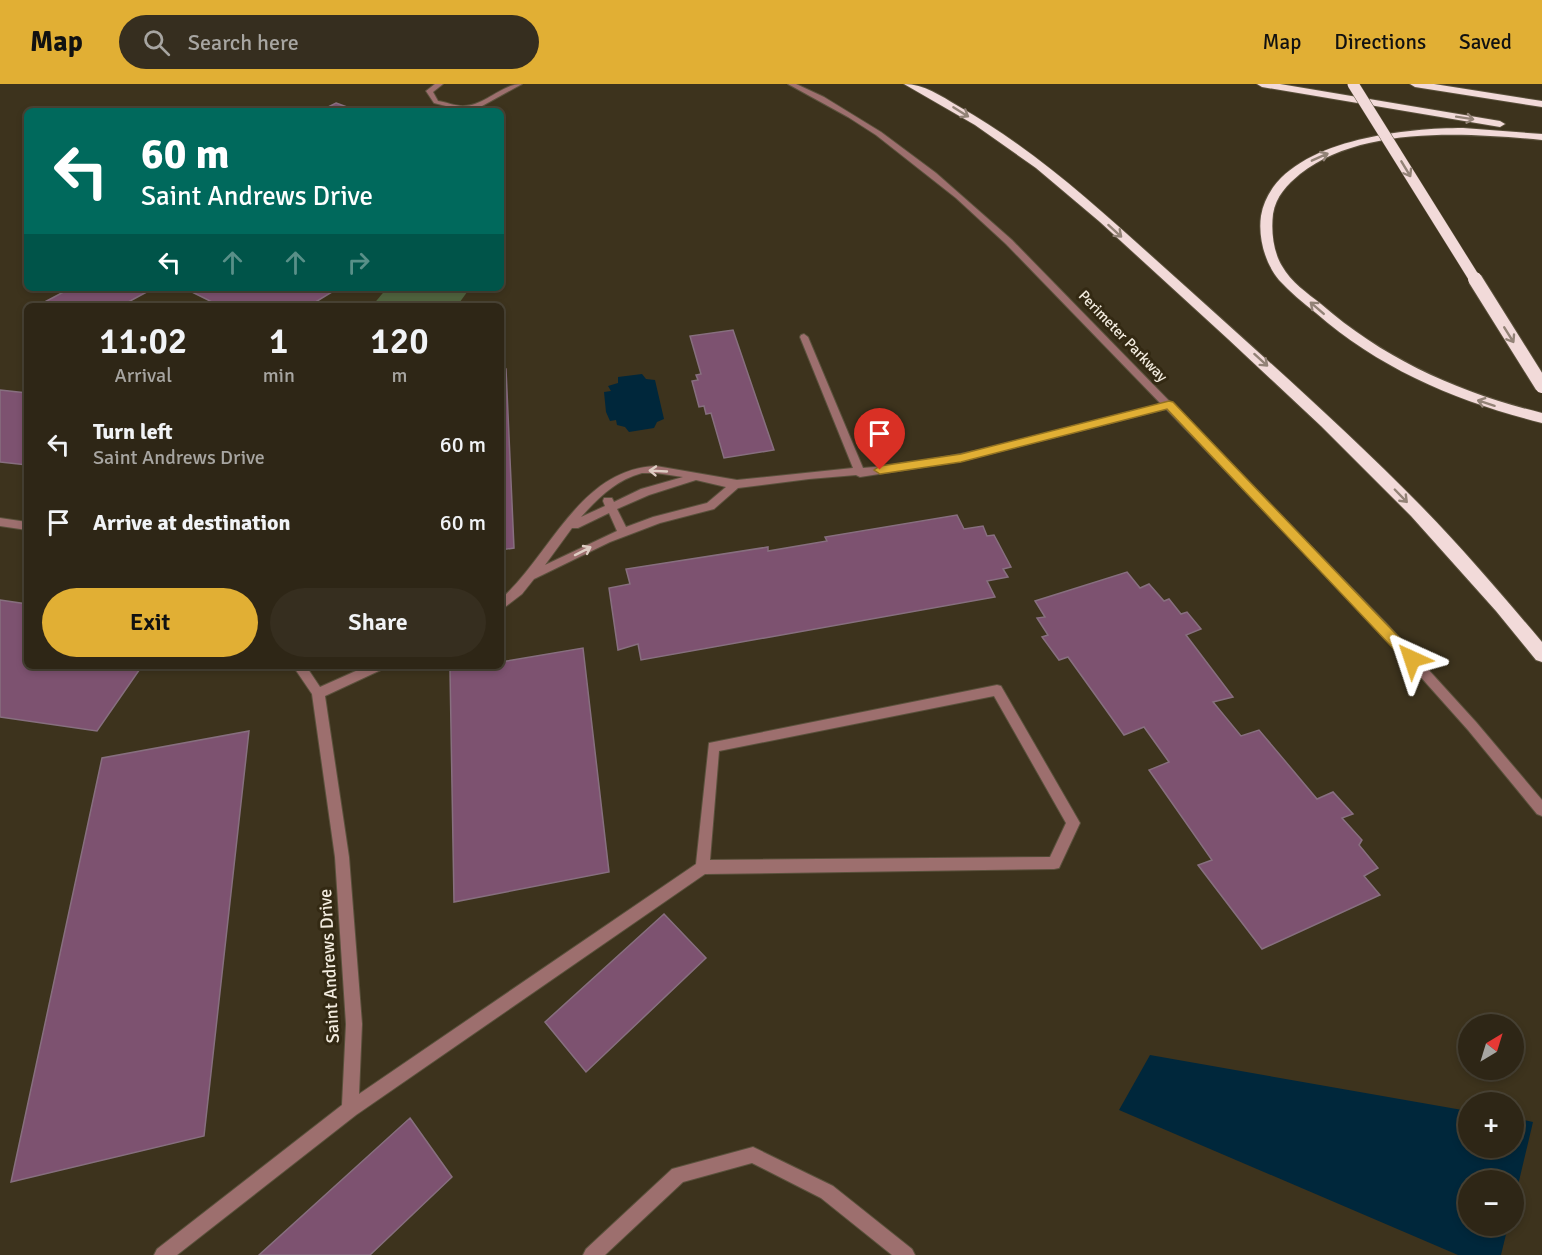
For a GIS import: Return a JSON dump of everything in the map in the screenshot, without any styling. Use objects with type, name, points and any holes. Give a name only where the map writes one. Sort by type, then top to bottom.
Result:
[{"type":"highway","points":[[909,84],[946,102],[983,125],[1052,175],[1276,374],[1371,465],[1430,526],[1542,655]]},
{"type":"highway","points":[[1262,84],[1542,130]]},
{"type":"highway","points":[[1353,84],[1542,386]]},
{"type":"highway","points":[[1415,84],[1542,104]]},
{"type":"highway","points":[[1542,138],[1497,132],[1450,132],[1414,133],[1360,143],[1320,156],[1298,168],[1270,197],[1265,215],[1267,238],[1273,262],[1293,287],[1348,333],[1374,351],[1461,395],[1513,412],[1542,418]]},
{"type":"street","points":[[440,84],[429,91],[436,102],[462,108],[482,104],[519,84]]},
{"type":"street","name":"Perimeter Parkway","points":[[791,84],[869,128],[965,200],[1009,242],[1381,625],[1472,726],[1542,810]]},
{"type":"street","points":[[804,338],[860,472]]},
{"type":"street","points":[[504,603],[531,577],[586,505],[600,492],[630,472],[653,470],[736,484],[860,472],[961,458],[1169,405]]},
{"type":"street","points":[[568,529],[645,492],[698,476]]},
{"type":"street","points":[[531,577],[606,538],[657,520],[710,506],[736,484]]},
{"type":"street","points":[[600,492],[612,507],[623,532]]},
{"type":"street","points":[[0,522],[24,526]]},
{"type":"street","name":"Saint Andrews Drive","points":[[301,669],[318,693],[342,857],[354,1024],[350,1109]]},
{"type":"street","points":[[318,693],[372,669]]},
{"type":"street","points":[[163,1255],[350,1109],[703,867],[1054,863],[1073,823],[997,690],[713,747],[703,867]]},
{"type":"street","points":[[592,1255],[678,1175],[753,1155],[827,1192],[906,1255]]},
{"type":"green space","points":[[384,291],[468,291],[459,303],[374,303]]},
{"type":"water","points":[[642,374],[646,379],[655,380],[664,419],[657,422],[654,428],[629,432],[625,427],[617,425],[616,420],[610,421],[606,412],[604,392],[611,391],[608,386],[618,383],[618,377]]},
{"type":"water","points":[[1150,1055],[1458,1109],[1458,1158],[1524,1158],[1524,1120],[1533,1122],[1522,1170],[1458,1170],[1458,1236],[1506,1236],[1501,1255],[1458,1255],[1119,1110]]},
{"type":"building","points":[[336,103],[350,108],[326,108]]},
{"type":"building","points":[[65,291],[148,291],[126,303],[43,303]]},
{"type":"building","points":[[190,291],[334,291],[314,303],[214,303]]},
{"type":"building","points":[[733,330],[774,450],[724,458],[711,413],[706,414],[704,406],[699,407],[692,381],[698,380],[696,375],[701,374],[690,336]]},
{"type":"building","points":[[504,369],[506,369],[514,548],[504,550]]},
{"type":"building","points":[[0,390],[24,393],[24,465],[0,462]]},
{"type":"building","points":[[957,515],[964,529],[983,526],[987,536],[994,535],[1011,567],[1003,569],[1008,577],[987,581],[995,597],[641,660],[638,644],[618,650],[609,588],[630,584],[626,569],[768,547],[768,551],[827,541],[825,537]]},
{"type":"building","points":[[1127,572],[1140,588],[1149,584],[1164,601],[1169,599],[1181,614],[1187,612],[1201,629],[1186,635],[1233,697],[1213,702],[1241,736],[1259,730],[1317,799],[1333,792],[1353,814],[1342,818],[1362,840],[1359,845],[1378,868],[1364,876],[1380,895],[1262,949],[1198,865],[1212,860],[1149,770],[1169,762],[1144,727],[1124,735],[1068,657],[1059,660],[1042,637],[1048,635],[1037,618],[1045,617],[1035,601]]},
{"type":"building","points":[[0,600],[24,604],[24,669],[140,669],[97,731],[0,717]]},
{"type":"building","points":[[583,648],[609,872],[454,902],[450,670],[504,669],[504,661]]},
{"type":"building","points":[[249,731],[204,1136],[11,1182],[102,758]]},
{"type":"building","points":[[664,914],[706,958],[586,1072],[545,1022]]},
{"type":"building","points":[[410,1118],[452,1177],[370,1255],[259,1255]]},
{"type":"route","points":[[880,470],[961,458],[1169,405],[1412,659]]}]
